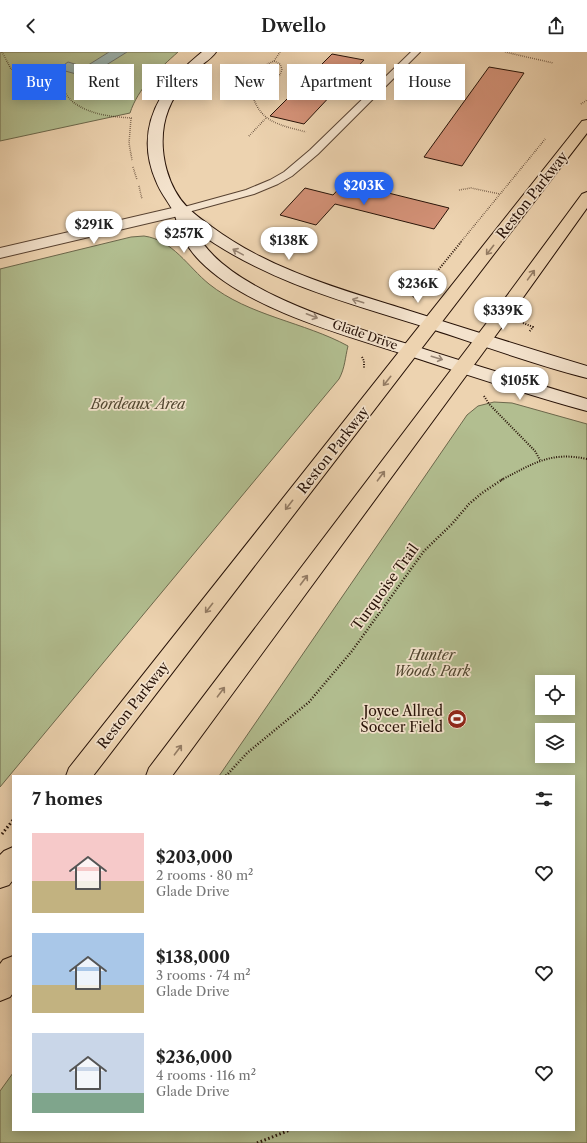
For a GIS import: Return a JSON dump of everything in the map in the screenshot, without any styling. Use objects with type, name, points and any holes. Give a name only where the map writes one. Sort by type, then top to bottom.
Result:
[{"type":"main road","name":"Reston Parkway","points":[[79,775],[587,124]]},
{"type":"main road","points":[[159,775],[587,197]]},
{"type":"main road","points":[[0,876],[12,861]]},
{"type":"main road","points":[[0,987],[12,971]]},
{"type":"street","name":"Glade Drive","points":[[210,52],[188,71],[175,85],[163,104],[158,120],[154,145],[157,162],[165,184],[181,211],[187,232],[201,253],[214,266],[239,283],[295,310],[411,350],[587,405]]},
{"type":"street","name":"Glade Drive","points":[[181,211],[234,250],[272,268],[336,293],[587,372]]},
{"type":"street","points":[[0,253],[181,211]]},
{"type":"lane","points":[[181,211],[250,192],[274,182],[296,168],[416,52]]},
{"type":"path","points":[[2,52],[12,69]]},
{"type":"path","points":[[268,64],[274,61],[280,52]]},
{"type":"path","points":[[505,52],[553,63]]},
{"type":"path","points":[[274,61],[280,64],[282,69],[279,76]]},
{"type":"path","points":[[66,94],[71,100],[83,108],[115,116],[158,120]]},
{"type":"path","points":[[254,100],[260,114],[266,118],[283,125],[328,138]]},
{"type":"path","points":[[578,107],[587,100]]},
{"type":"path","points":[[249,136],[266,118]]},
{"type":"path","points":[[421,290],[546,138]]},
{"type":"path","points":[[459,190],[472,188],[500,194]]},
{"type":"path","name":"Turquoise Trail","points":[[227,775],[247,753],[309,702],[352,652],[424,551],[452,524],[469,504],[500,481],[540,460],[557,456],[573,456],[587,459]]},
{"type":"path","points":[[0,836],[12,821]]},
{"type":"path","points":[[257,1143],[287,1131]]},
{"type":"green space","points":[[0,52],[178,52],[165,64],[142,64],[142,90],[130,113],[0,141]]},
{"type":"green space","name":"Bordeaux Area","points":[[144,236],[172,248],[209,284],[241,304],[331,338],[348,346],[344,367],[339,379],[0,787],[0,269],[131,237]]},
{"type":"green space","name":"Hunter Woods Park","points":[[494,402],[512,403],[587,424],[587,1143],[0,1143],[0,1091],[12,1074],[12,1131],[575,1131],[575,775],[220,775],[467,415],[478,406]]},
{"type":"water","points":[[109,52],[127,52],[108,64],[90,64]]},
{"type":"water","points":[[68,62],[75,64],[74,73],[66,71],[65,64]]},
{"type":"building","points":[[332,54],[364,60],[360,64],[322,64]]},
{"type":"building","points":[[489,67],[524,73],[462,166],[424,157]]},
{"type":"building","points":[[287,99],[326,100],[304,124],[270,116]]},
{"type":"building","points":[[345,182],[449,208],[434,229],[335,204],[316,225],[280,215],[305,188],[333,195]]},
{"type":"place","name":"Joyce Allred Soccer Field","points":[[457,719]]}]
